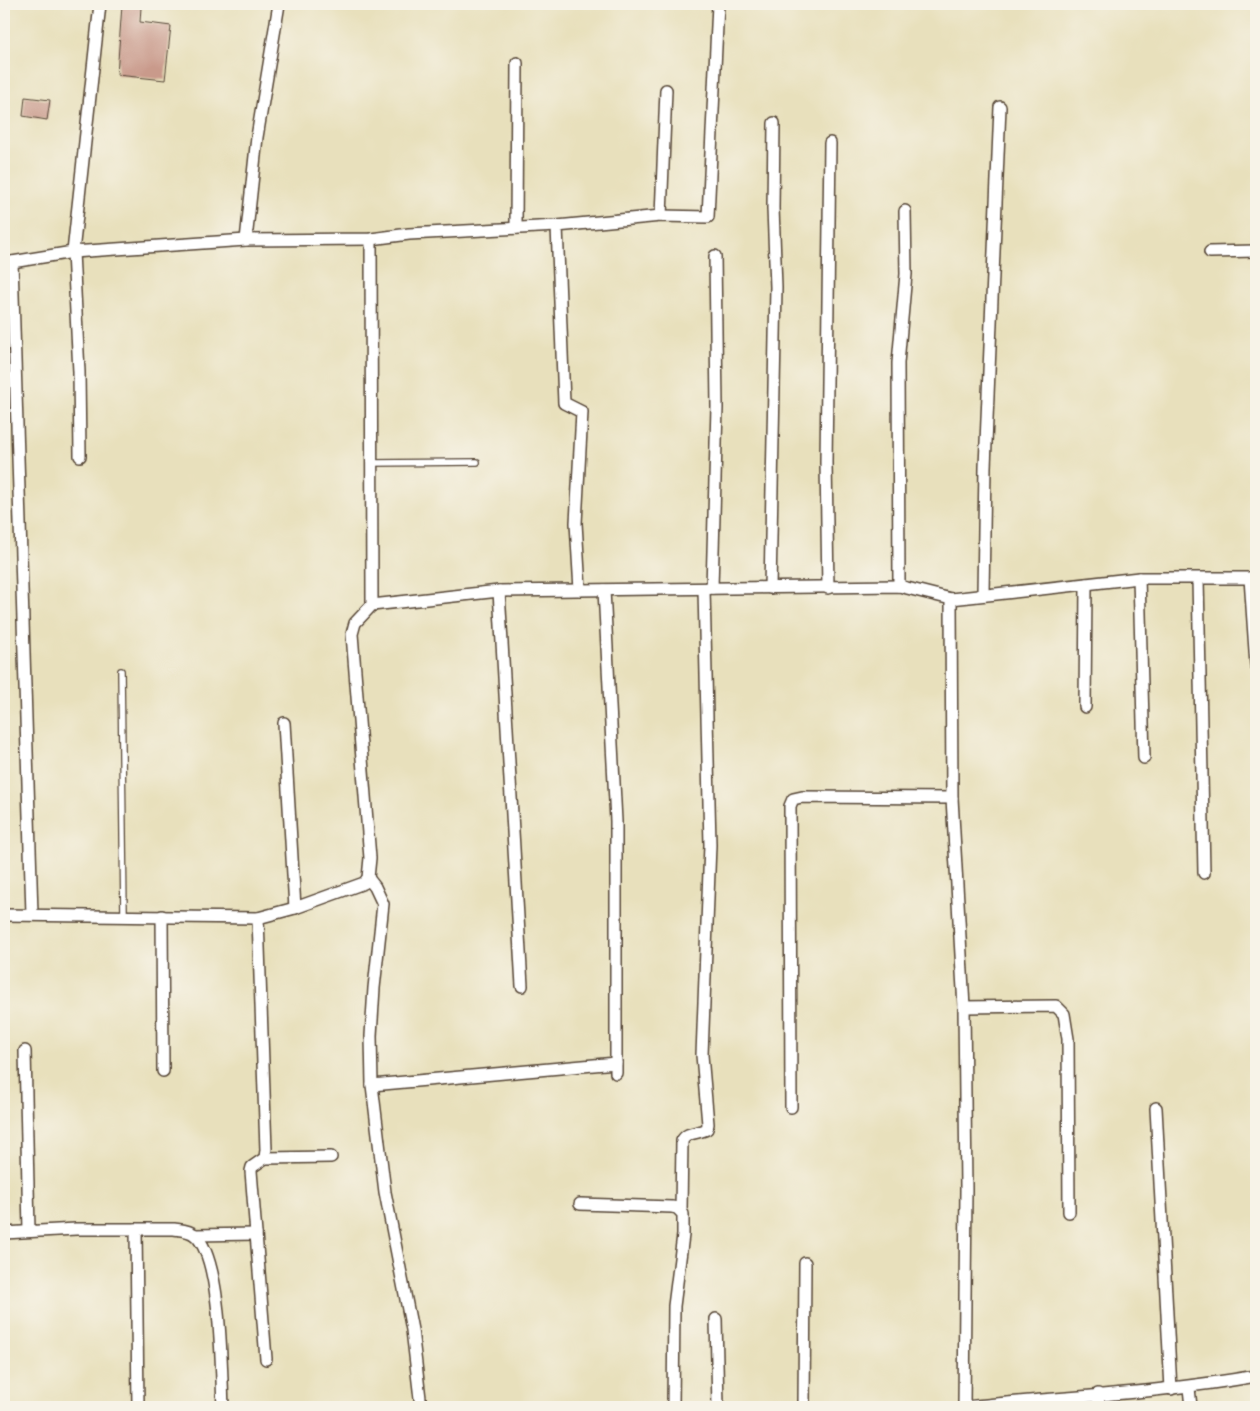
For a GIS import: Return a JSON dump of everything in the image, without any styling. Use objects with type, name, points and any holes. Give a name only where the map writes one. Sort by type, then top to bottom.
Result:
[{"type":"street","points":[[80,456],[79,372],[72,252],[100,4]]},
{"type":"street","points":[[246,240],[257,137],[279,4]]},
{"type":"street","points":[[32,914],[8,264],[72,252],[246,240],[371,239],[409,234],[557,226],[661,216],[708,217],[718,4]]},
{"type":"street","points":[[516,228],[517,63]]},
{"type":"street","points":[[661,216],[666,90]]},
{"type":"street","points":[[983,594],[985,467],[1000,107]]},
{"type":"street","points":[[770,588],[776,287],[773,208],[774,123]]},
{"type":"street","points":[[828,588],[826,462],[830,143]]},
{"type":"street","points":[[899,586],[898,363],[906,274],[905,211]]},
{"type":"street","points":[[557,226],[564,403],[582,412],[576,523],[580,590]]},
{"type":"street","points":[[371,239],[372,605]]},
{"type":"street","points":[[1210,252],[1256,251]]},
{"type":"street","points":[[673,1407],[674,1306],[683,1235],[681,1211],[682,1141],[684,1137],[690,1134],[707,1129],[708,1124],[702,1055],[710,845],[708,588],[717,407],[715,256]]},
{"type":"street","points":[[4,915],[124,915],[213,919],[258,918],[295,908],[359,886],[368,878],[370,858],[352,648],[355,623],[372,605],[499,592],[899,586],[951,599],[1139,578],[1253,578],[1256,665]]},
{"type":"street","points":[[1139,578],[1144,758]]},
{"type":"street","points":[[1198,579],[1204,873]]},
{"type":"street","points":[[1085,707],[1086,584]]},
{"type":"street","points":[[372,1085],[616,1068],[616,821],[604,590]]},
{"type":"street","points":[[499,592],[522,986]]},
{"type":"street","points":[[951,599],[952,798],[964,1006],[966,1189],[965,1407],[1098,1394],[1189,1388],[1256,1376]]},
{"type":"street","points":[[284,723],[295,908]]},
{"type":"street","points":[[791,1107],[790,806],[793,799],[802,796],[952,798]]},
{"type":"street","points":[[368,878],[375,887],[383,904],[371,1036],[372,1085],[385,1192],[412,1330],[421,1407]]},
{"type":"street","points":[[162,916],[163,1071]]},
{"type":"street","points":[[258,918],[264,1158]]},
{"type":"street","points":[[964,1006],[1056,1006],[1064,1014],[1068,1039],[1069,1212]]},
{"type":"street","points":[[24,1050],[29,1231]]},
{"type":"street","points":[[1156,1108],[1171,1389]]},
{"type":"street","points":[[266,1359],[252,1167],[264,1158],[331,1157]]},
{"type":"street","points":[[580,1204],[672,1207],[681,1211]]},
{"type":"street","points":[[4,1233],[136,1229],[186,1230],[195,1235],[256,1234]]},
{"type":"street","points":[[136,1229],[138,1407]]},
{"type":"street","points":[[195,1235],[208,1257],[216,1290],[223,1407]]},
{"type":"street","points":[[804,1264],[804,1407]]},
{"type":"street","points":[[716,1319],[718,1407]]},
{"type":"street","points":[[1189,1388],[1191,1407]]},
{"type":"street","points":[[1098,1394],[1099,1407]]},
{"type":"lane","points":[[372,464],[477,462]]},
{"type":"lane","points":[[121,672],[124,915]]},
{"type":"building","points":[[122,5],[141,7],[140,22],[171,26],[165,80],[117,75]]},
{"type":"building","points":[[25,97],[50,100],[47,120],[23,116]]}]
